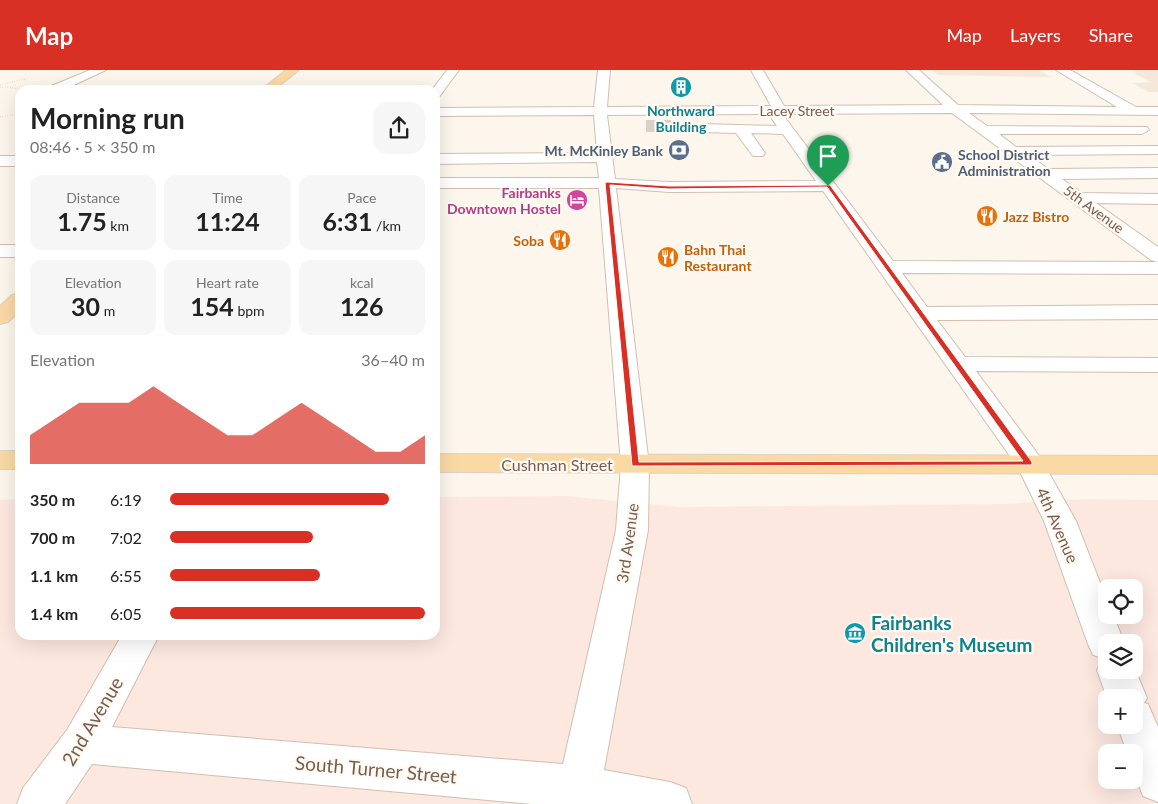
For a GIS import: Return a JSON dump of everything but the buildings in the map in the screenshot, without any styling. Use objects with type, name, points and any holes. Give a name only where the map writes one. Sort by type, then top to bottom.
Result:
[{"type":"main road","points":[[274,85],[293,70]]},
{"type":"main road","points":[[0,317],[15,304]]},
{"type":"main road","points":[[0,460],[15,460]]},
{"type":"main road","name":"Cushman Street","points":[[440,463],[1158,465]]},
{"type":"street","points":[[65,85],[100,70]]},
{"type":"street","points":[[440,87],[453,70]]},
{"type":"street","name":"3rd Avenue","points":[[578,796],[632,530],[635,464],[604,157],[607,122],[604,70]]},
{"type":"street","name":"4th Avenue","points":[[757,70],[777,103],[783,120],[828,186],[1030,464],[1060,521],[1102,634]]},
{"type":"street","name":"5th Avenue","points":[[912,70],[955,109],[1158,256]]},
{"type":"street","points":[[1062,70],[1158,123]]},
{"type":"street","name":"Lacey Street","points":[[440,112],[607,122],[783,120],[955,109],[1158,111]]},
{"type":"street","points":[[634,124],[640,122],[671,122],[683,126],[741,130],[783,120]]},
{"type":"street","points":[[741,130],[758,153]]},
{"type":"street","points":[[985,130],[1158,130]]},
{"type":"street","points":[[1014,151],[1158,150]]},
{"type":"street","points":[[440,158],[604,157]]},
{"type":"street","points":[[0,161],[15,161]]},
{"type":"street","points":[[1046,174],[1158,173]]},
{"type":"street","points":[[440,183],[607,183],[669,187],[828,186]]},
{"type":"street","points":[[1080,198],[1158,199]]},
{"type":"street","points":[[0,251],[15,252]]},
{"type":"street","points":[[887,267],[1158,268]]},
{"type":"street","points":[[922,314],[1158,312]]},
{"type":"street","points":[[959,364],[1158,365]]},
{"type":"street","name":"2nd Avenue","points":[[39,804],[82,744],[138,640]]},
{"type":"street","points":[[1140,734],[1158,781]]},
{"type":"street","name":"South Turner Street","points":[[82,744],[670,804]]},
{"type":"path","points":[[0,86],[34,76]]},
{"type":"path","points":[[0,117],[15,114]]},
{"type":"shaded area","points":[[932,70],[1039,70],[1051,77],[938,75]]},
{"type":"shaded area","points":[[1133,70],[1158,70],[1158,92],[1149,92],[1132,83],[1150,82],[1134,73],[1137,72]]},
{"type":"shaded area","points":[[565,496],[680,507],[1005,504],[1087,499],[1158,500],[1158,804],[0,804],[0,500],[15,499],[15,640],[440,640],[440,497]]},
{"type":"tunnel","points":[[646,126],[671,126]]},
{"type":"place","name":"Northward Building","points":[[681,87]]},
{"type":"place","name":"Mt. McKinley Bank","points":[[679,150]]},
{"type":"place","name":"School District Administration","points":[[942,162]]},
{"type":"place","name":"Fairbanks Downtown Hostel","points":[[577,200]]},
{"type":"place","name":"Jazz Bistro","points":[[987,216]]},
{"type":"place","name":"Soba","points":[[560,240]]},
{"type":"place","name":"Bahn Thai Restaurant","points":[[668,257]]},
{"type":"place","name":"Fairbanks Children's Museum","points":[[855,633]]},
{"type":"route","points":[[607,183],[669,187],[828,186],[1030,464],[635,464],[607,183]]}]
